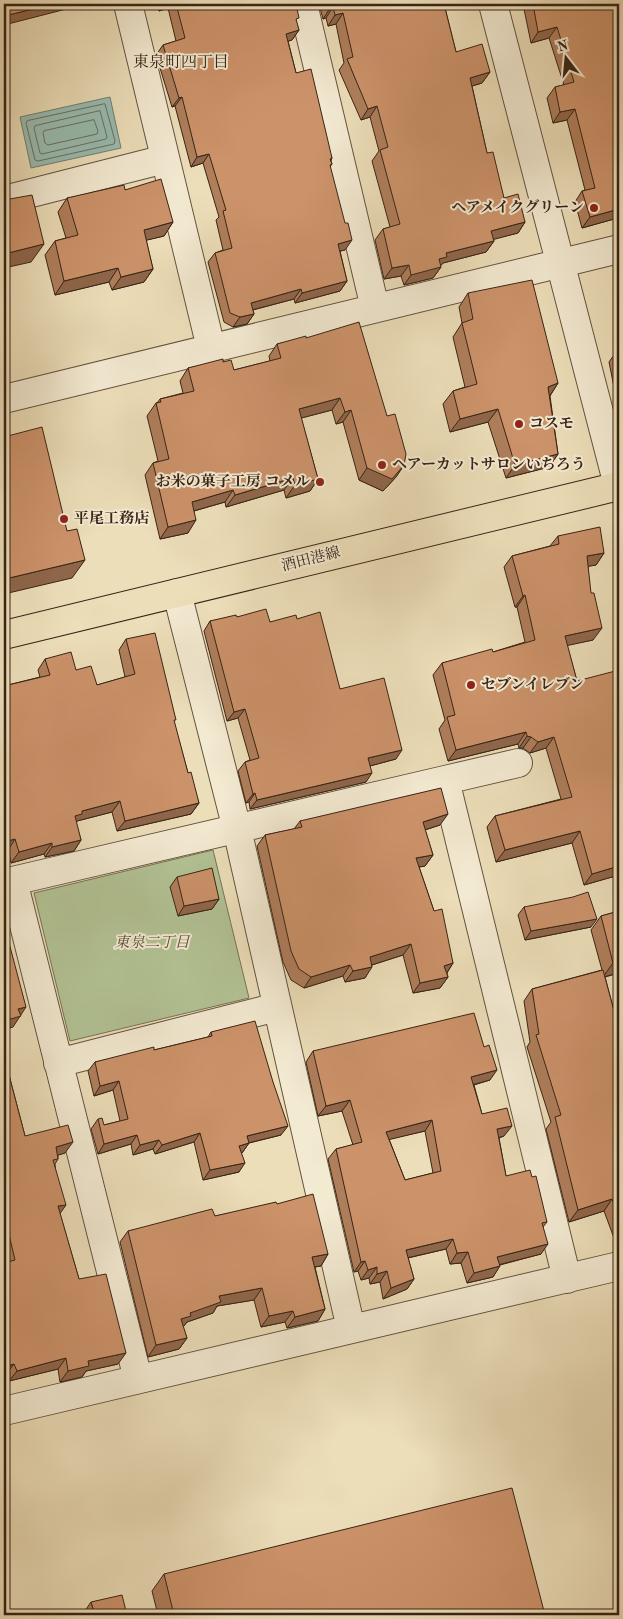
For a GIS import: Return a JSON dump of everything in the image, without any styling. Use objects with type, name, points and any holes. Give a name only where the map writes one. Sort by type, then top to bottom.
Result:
[{"type":"main road","name":"酒田港線","points":[[4,635],[619,487]]},
{"type":"street","points":[[128,4],[211,348]]},
{"type":"street","points":[[303,4],[375,308]]},
{"type":"street","points":[[494,4],[619,487]]},
{"type":"street","points":[[4,200],[165,159]]},
{"type":"street","points":[[4,399],[619,249]]},
{"type":"street","points":[[177,593],[237,829],[351,1329]]},
{"type":"street","points":[[138,1379],[58,1063],[8,882],[518,763]]},
{"type":"street","points":[[444,780],[567,1279]]},
{"type":"street","points":[[58,1063],[278,1007]]},
{"type":"street","points":[[4,1411],[619,1266]]},
{"type":"green space","name":"東泉二丁目","points":[[213,850],[249,998],[70,1041],[34,893]]},
{"type":"water","points":[[110,97],[121,148],[31,168],[20,117]]},
{"type":"building","points":[[4,4],[54,4],[4,16]]},
{"type":"building","points":[[176,4],[296,4],[299,18],[296,19],[299,30],[286,34],[296,73],[311,69],[332,158],[330,159],[332,164],[330,165],[345,223],[348,223],[352,240],[338,244],[347,281],[302,293],[301,289],[251,303],[254,314],[240,317],[230,313],[215,253],[232,248],[223,211],[226,210],[209,154],[197,157],[182,97],[179,98],[163,45],[185,38]]},
{"type":"building","points":[[329,4],[444,4],[456,52],[482,44],[490,72],[470,78],[487,153],[493,152],[504,198],[518,194],[525,222],[491,231],[494,241],[446,253],[447,257],[439,259],[441,267],[411,275],[409,265],[392,268],[383,229],[400,224],[380,150],[388,147],[377,106],[368,109],[347,59],[353,57],[343,13],[335,15],[333,7],[330,8]]},
{"type":"building","points":[[533,4],[619,4],[619,209],[590,217],[582,191],[595,188],[575,109],[560,112],[555,87],[574,82],[557,27],[538,32]]},
{"type":"building","points":[[161,179],[173,222],[144,230],[153,269],[121,277],[118,268],[64,281],[55,241],[78,235],[67,198],[124,185],[125,190]]},
{"type":"building","points":[[32,195],[44,244],[4,254],[4,200]]},
{"type":"building","points":[[532,280],[558,383],[548,387],[558,454],[515,465],[498,409],[460,419],[453,391],[477,384],[462,323],[473,319],[468,293]]},
{"type":"building","points":[[359,322],[387,416],[395,414],[406,454],[404,465],[392,479],[367,468],[351,410],[345,412],[340,398],[299,409],[318,479],[295,485],[293,478],[235,495],[233,490],[192,502],[196,520],[168,527],[153,463],[169,459],[156,403],[161,402],[160,399],[194,391],[188,368],[223,359],[223,362],[231,360],[234,370],[281,358],[277,344],[306,336],[306,338]]},
{"type":"building","points":[[42,427],[67,531],[77,529],[85,560],[5,579],[4,437]]},
{"type":"building","points":[[600,527],[604,553],[587,556],[591,593],[594,593],[602,628],[565,636],[577,681],[619,670],[619,705],[614,706],[619,727],[619,866],[592,874],[580,831],[505,850],[495,816],[572,797],[554,737],[538,742],[527,736],[526,732],[456,750],[447,717],[455,715],[442,663],[492,649],[493,652],[535,640],[525,595],[523,596],[512,556],[559,544],[558,536]]},
{"type":"building","points":[[266,609],[270,622],[296,615],[297,619],[320,612],[340,689],[384,678],[402,750],[368,758],[372,773],[257,800],[255,793],[253,794],[245,762],[259,758],[245,709],[234,712],[210,621],[236,615],[237,617]]},
{"type":"building","points":[[155,633],[176,720],[174,720],[188,773],[191,772],[199,803],[125,821],[120,801],[82,811],[82,814],[75,816],[81,840],[52,847],[52,843],[19,852],[15,839],[4,842],[4,686],[50,675],[45,659],[71,652],[76,670],[91,666],[97,685],[135,674],[126,639]]},
{"type":"building","points":[[441,788],[448,814],[423,822],[433,855],[416,858],[434,911],[442,909],[453,963],[444,966],[448,977],[420,983],[411,944],[370,957],[372,967],[353,971],[350,965],[311,977],[299,969],[291,951],[265,835],[302,827],[300,821]]},
{"type":"building","points":[[212,868],[219,899],[184,906],[177,877]]},
{"type":"building","points":[[588,892],[597,919],[531,931],[524,907]]},
{"type":"building","points":[[619,911],[619,962],[613,963],[601,916]]},
{"type":"building","points":[[4,924],[26,1007],[18,1009],[21,1016],[4,1021]]},
{"type":"building","points":[[603,970],[614,1011],[619,1010],[619,1218],[612,1199],[578,1210],[555,1117],[561,1115],[536,1035],[539,1034],[532,989]]},
{"type":"building","points":[[474,1013],[484,1047],[489,1045],[497,1070],[471,1077],[482,1114],[507,1108],[512,1126],[497,1129],[506,1176],[530,1170],[532,1177],[536,1176],[547,1222],[542,1223],[548,1244],[497,1257],[500,1266],[474,1273],[468,1252],[457,1253],[453,1239],[406,1250],[414,1279],[391,1288],[387,1271],[377,1274],[377,1267],[368,1270],[365,1261],[361,1262],[336,1149],[362,1142],[350,1100],[326,1106],[313,1051]],"holes":[[[432,1120],[441,1171],[405,1180],[386,1132]]]},
{"type":"building","points":[[255,1021],[288,1126],[247,1136],[249,1143],[239,1146],[245,1163],[210,1170],[200,1133],[162,1145],[159,1140],[140,1145],[137,1135],[104,1144],[98,1119],[102,1118],[104,1125],[128,1119],[119,1081],[100,1086],[95,1062],[154,1047],[154,1050],[212,1036],[211,1032]]},
{"type":"building","points":[[4,1056],[25,1136],[68,1125],[73,1142],[56,1147],[58,1159],[53,1160],[66,1205],[58,1206],[79,1279],[106,1274],[126,1353],[88,1361],[89,1366],[68,1371],[66,1358],[17,1371],[14,1364],[4,1367],[4,1263],[15,1260],[6,1222],[4,1223]]},
{"type":"building","points":[[313,1194],[328,1254],[312,1257],[325,1309],[295,1317],[293,1311],[269,1316],[262,1288],[219,1296],[221,1302],[190,1313],[191,1316],[181,1319],[187,1338],[156,1345],[128,1231],[212,1209],[215,1216],[276,1202],[277,1204]]},
{"type":"building","points":[[512,1488],[545,1615],[174,1615],[164,1574]]},
{"type":"building","points":[[122,1595],[127,1615],[95,1615],[91,1602]]},
{"type":"place","name":"ヘアメイクグリーン","points":[[594,208]]},
{"type":"place","name":"コスモ","points":[[519,424]]},
{"type":"place","name":"ヘアーカットサロンいちろう","points":[[382,465]]},
{"type":"place","name":"お米の菓子工房 コメル","points":[[320,482]]},
{"type":"place","name":"平尾工務店","points":[[64,519]]},
{"type":"place","name":"セブンイレブン","points":[[471,685]]},
{"type":"district","name":"東泉町四丁目","points":[[181,63]]}]
